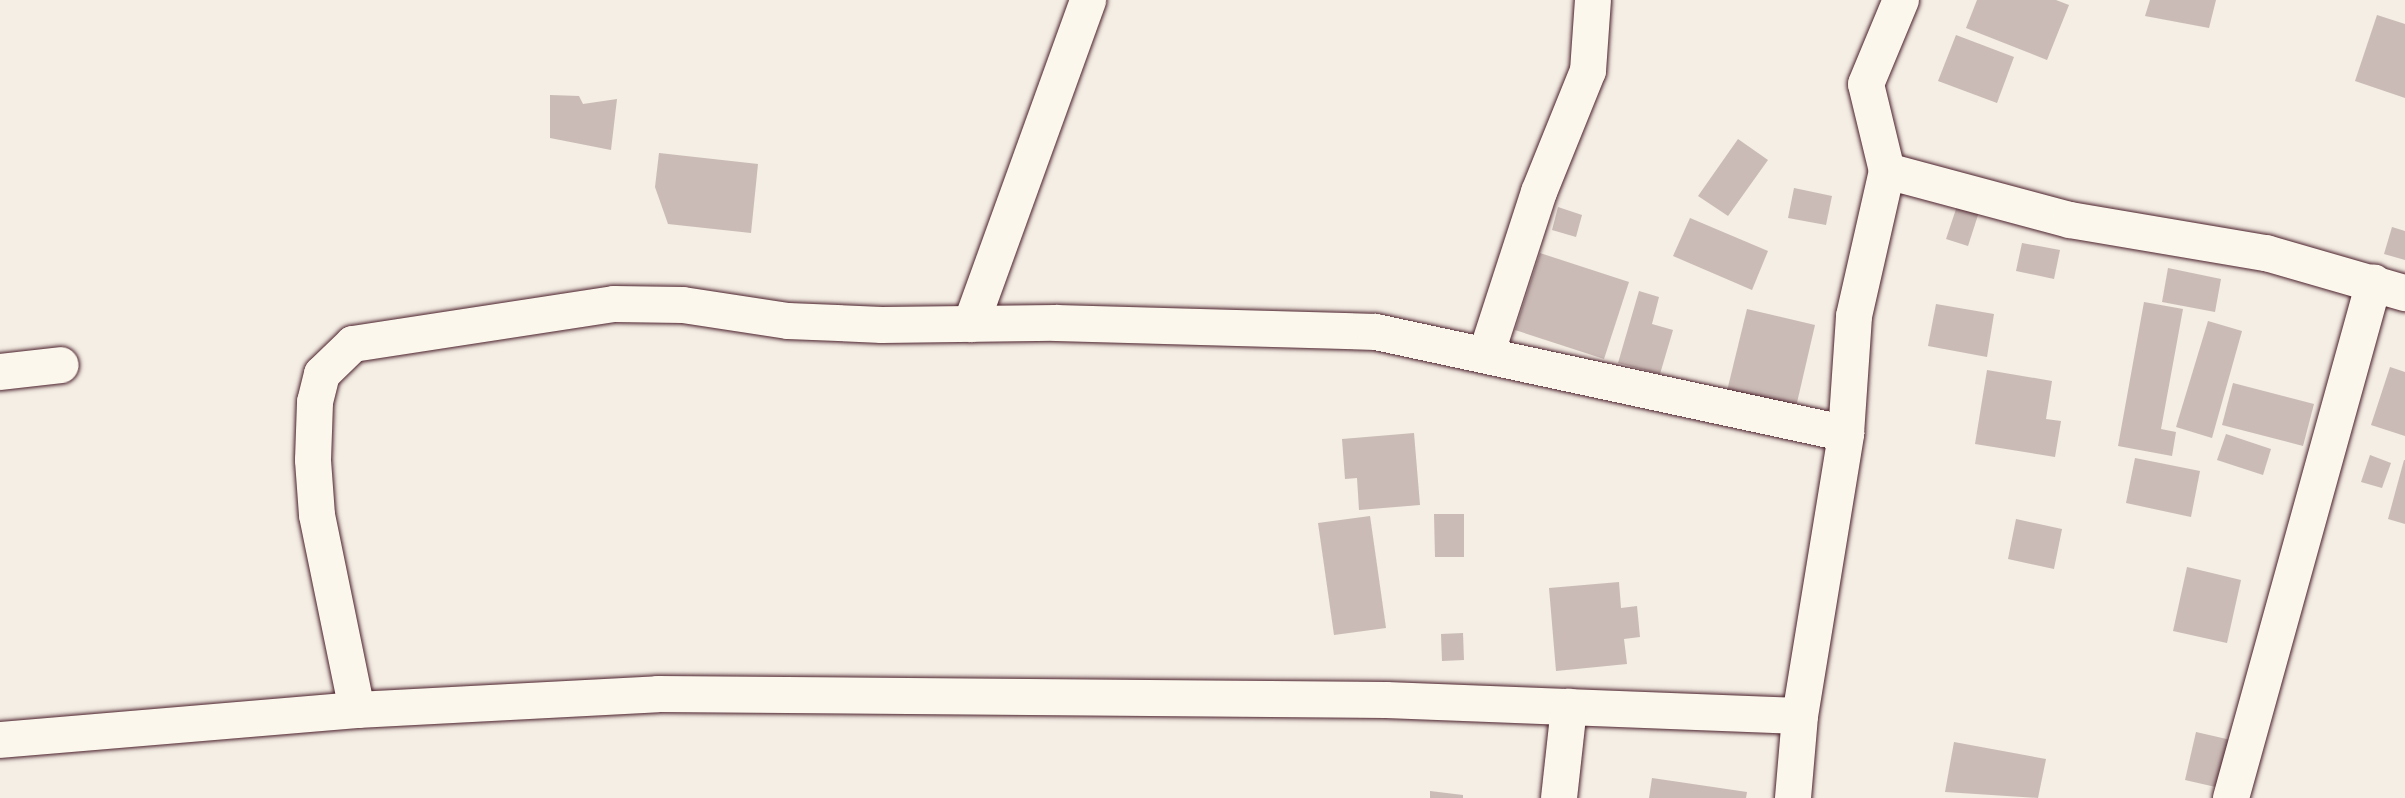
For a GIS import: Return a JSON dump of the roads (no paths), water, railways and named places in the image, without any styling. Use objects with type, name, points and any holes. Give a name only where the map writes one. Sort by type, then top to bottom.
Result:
[{"type":"street","points":[[971,324],[1088,0]]},
{"type":"street","points":[[1486,355],[1539,192],[1588,71],[1593,0]]},
{"type":"street","points":[[1793,798],[1800,716],[1846,434],[1854,316],[1887,171],[1866,84],[1901,0]]},
{"type":"street","points":[[1887,171],[2070,220],[2266,253],[2389,288],[2231,798]]},
{"type":"street","points":[[357,710],[317,515],[313,460],[315,402],[322,374],[353,344],[614,304],[683,305],[788,321],[1376,332],[1846,434]]},
{"type":"street","points":[[0,372],[61,365]]},
{"type":"street","points":[[0,740],[357,710],[658,694],[1386,700],[1800,716]]},
{"type":"street","points":[[1559,798],[1569,707]]}]
